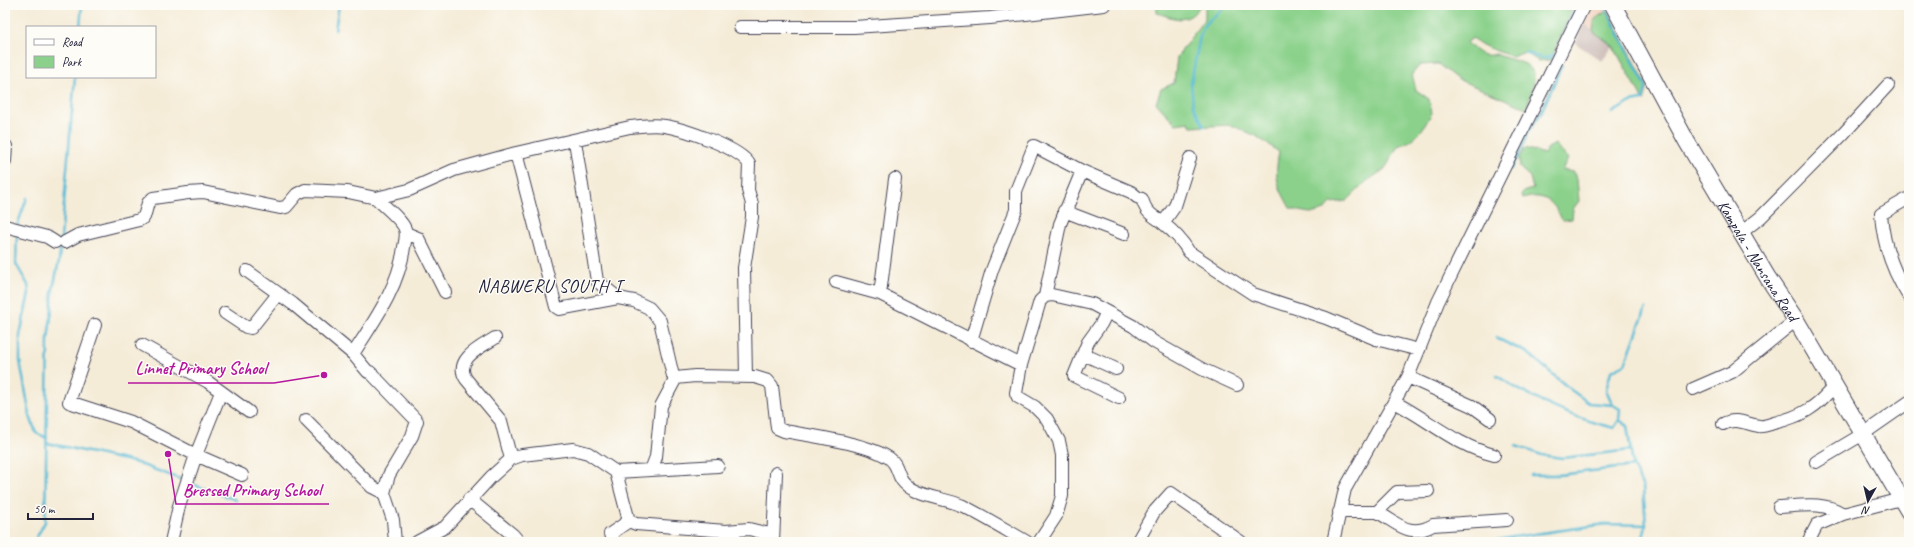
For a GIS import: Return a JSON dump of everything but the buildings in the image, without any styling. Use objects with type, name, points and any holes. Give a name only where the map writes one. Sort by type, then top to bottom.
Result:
[{"type":"main road","name":"Kampala - Nansana Road","points":[[1613,5],[1687,142],[1742,232],[1768,278],[1796,320],[1909,512]]},
{"type":"street","points":[[740,27],[854,27],[990,18],[1104,5]]},
{"type":"street","points":[[1332,542],[1344,488],[1408,377],[1438,302],[1584,5]]},
{"type":"street","points":[[1742,232],[1761,217],[1844,133],[1888,85]]},
{"type":"street","points":[[5,226],[60,242],[78,235],[140,220],[144,217],[148,203],[153,198],[164,196],[203,192],[280,208],[286,207],[297,194],[305,190],[348,192],[376,198],[409,190],[454,170],[477,165],[516,153],[630,127],[649,125],[665,126],[710,140],[737,153],[747,161],[750,170],[748,190],[752,204],[752,217],[744,268],[746,377]]},
{"type":"street","points":[[575,140],[597,281],[618,298]]},
{"type":"street","points":[[5,161],[6,146]]},
{"type":"street","points":[[971,340],[992,270],[1016,210],[1016,191],[1034,146],[1082,171],[1131,192],[1137,198],[1142,199],[1145,210],[1163,223],[1185,245],[1189,252],[1253,294],[1326,318],[1376,339],[1419,350]]},
{"type":"street","points":[[516,153],[556,307],[563,310],[618,298],[634,301],[649,308],[658,316],[673,376],[676,378]]},
{"type":"street","points":[[1163,223],[1175,206],[1190,158]]},
{"type":"street","points":[[1039,542],[1056,516],[1060,503],[1062,455],[1059,441],[1048,419],[1035,407],[1018,397],[1016,393],[1021,365],[1040,301],[1044,296],[1060,224],[1082,171]]},
{"type":"street","points":[[880,294],[895,179]]},
{"type":"street","points":[[353,354],[380,311],[399,274],[406,233],[402,224],[376,198]]},
{"type":"street","points":[[1909,198],[1881,214],[1886,247],[1899,281],[1909,297]]},
{"type":"street","points":[[1064,212],[1124,234]]},
{"type":"street","points":[[406,233],[418,238],[445,292]]},
{"type":"street","points":[[247,271],[310,317],[353,354],[368,372],[370,372],[417,421],[412,436],[389,474],[384,493],[393,520],[396,542]]},
{"type":"street","points":[[836,282],[880,294],[1021,365]]},
{"type":"street","points":[[225,313],[246,327],[251,328],[278,294]]},
{"type":"street","points":[[1044,296],[1052,295],[1092,304],[1133,326],[1161,346],[1202,369],[1237,385]]},
{"type":"street","points":[[1107,312],[1101,324],[1088,342],[1074,376],[1118,398]]},
{"type":"street","points":[[1693,389],[1732,372],[1796,320]]},
{"type":"street","points":[[96,325],[69,402],[131,422],[196,455],[242,475]]},
{"type":"street","points":[[495,338],[467,358],[463,370],[466,379],[501,421],[510,460]]},
{"type":"street","points":[[142,345],[208,382],[249,412]]},
{"type":"street","points":[[1083,354],[1116,369]]},
{"type":"street","points":[[676,378],[695,376],[755,377],[768,381],[772,386],[777,428],[784,431],[835,440],[881,454],[891,459],[896,466],[904,485],[964,507],[1027,542]]},
{"type":"street","points":[[1408,377],[1472,406],[1490,419]]},
{"type":"street","points":[[651,470],[656,457],[661,406],[676,378]]},
{"type":"street","points":[[1723,424],[1735,420],[1760,426],[1796,417],[1806,413],[1823,400],[1834,386]]},
{"type":"street","points":[[171,542],[179,506],[196,455],[221,392]]},
{"type":"street","points":[[1394,402],[1418,414],[1451,437],[1494,455]]},
{"type":"street","points":[[1816,462],[1863,434],[1909,402]]},
{"type":"street","points":[[306,420],[372,487],[384,493]]},
{"type":"street","points":[[417,542],[445,527],[469,499],[510,460],[522,455],[573,449],[588,453],[616,472],[718,466]]},
{"type":"street","points":[[616,472],[628,520],[636,524],[726,531],[749,529],[773,539],[776,473]]},
{"type":"street","points":[[1377,512],[1397,492],[1428,491]]},
{"type":"street","points":[[1137,542],[1154,512],[1171,493],[1241,542]]},
{"type":"street","points":[[469,499],[513,535],[519,542]]},
{"type":"street","points":[[1808,542],[1817,525],[1843,514],[1901,499]]},
{"type":"street","points":[[1779,507],[1822,506],[1834,508],[1843,514]]},
{"type":"street","points":[[1339,512],[1377,512],[1387,517],[1400,527],[1413,530],[1426,529],[1434,525],[1507,520]]},
{"type":"street","points":[[614,542],[610,534],[628,520]]},
{"type":"shaded area","points":[[1596,5],[1605,5],[1608,10],[1595,19],[1593,31],[1584,24],[1590,10]]},
{"type":"shaded area","points":[[1584,24],[1613,46],[1602,61],[1575,43]]},
{"type":"green space","points":[[1157,5],[1201,5],[1191,16],[1181,19],[1157,13]]},
{"type":"green space","points":[[1202,5],[1573,5],[1551,60],[1538,61],[1525,52],[1512,57],[1486,47],[1473,38],[1467,42],[1483,55],[1496,54],[1527,65],[1532,70],[1534,76],[1533,89],[1526,108],[1457,79],[1438,64],[1420,65],[1412,74],[1416,90],[1429,99],[1432,113],[1419,134],[1405,144],[1398,146],[1385,169],[1367,181],[1347,201],[1331,203],[1322,211],[1307,213],[1290,208],[1279,187],[1277,169],[1279,152],[1256,136],[1231,125],[1191,127],[1189,122],[1176,124],[1156,103],[1161,89],[1174,83],[1177,57],[1205,18],[1205,7]]},
{"type":"green space","points":[[1608,10],[1648,87],[1644,101],[1613,46],[1593,31],[1595,19]]},
{"type":"green space","points":[[1555,144],[1568,159],[1562,170],[1573,172],[1577,179],[1579,201],[1573,209],[1572,219],[1562,220],[1552,204],[1547,200],[1537,197],[1523,199],[1521,195],[1525,191],[1533,189],[1530,177],[1520,168],[1519,158],[1525,148],[1544,154],[1548,148]]},
{"type":"waterway","points":[[80,26],[82,5]]},
{"type":"waterway","points":[[335,30],[339,5]]},
{"type":"waterway","points":[[1204,126],[1193,105],[1191,83],[1200,36],[1205,24],[1227,5]]},
{"type":"waterway","points":[[1564,33],[1577,5]]},
{"type":"waterway","points":[[1599,5],[1604,6],[1607,11],[1646,87],[1643,100],[1631,102],[1612,113]]},
{"type":"waterway","points":[[1525,52],[1544,58],[1554,54]]},
{"type":"waterway","points":[[1511,169],[1522,148],[1528,132],[1540,115],[1562,65]]},
{"type":"waterway","points":[[34,542],[45,522],[48,339],[52,309],[52,293],[59,261],[75,78]]},
{"type":"waterway","points":[[17,226],[27,198]]},
{"type":"waterway","points":[[17,233],[16,264],[28,285],[29,293],[20,335],[20,361],[30,416],[36,433],[47,438]]},
{"type":"waterway","points":[[1642,542],[1646,525],[1643,487],[1633,466],[1627,425],[1619,420],[1620,409],[1613,405],[1606,390],[1611,371],[1625,364],[1646,308]]},
{"type":"waterway","points":[[1496,338],[1528,353],[1571,390],[1589,403],[1613,405]]},
{"type":"waterway","points":[[1497,376],[1525,393],[1583,419],[1614,428],[1619,420]]},
{"type":"waterway","points":[[47,443],[134,462],[183,480]]},
{"type":"waterway","points":[[1516,446],[1542,455],[1562,458],[1631,450]]},
{"type":"waterway","points":[[1531,475],[1559,475],[1633,466]]},
{"type":"waterway","points":[[192,484],[236,500]]},
{"type":"waterway","points":[[1488,542],[1606,524],[1646,525]]},
{"type":"place","name":"Linnet Primary School","points":[[324,375]]},
{"type":"place","name":"Bressed Primary School","points":[[168,454]]},
{"type":"district","name":"NABWERU SOUTH I","points":[[550,286]]}]
